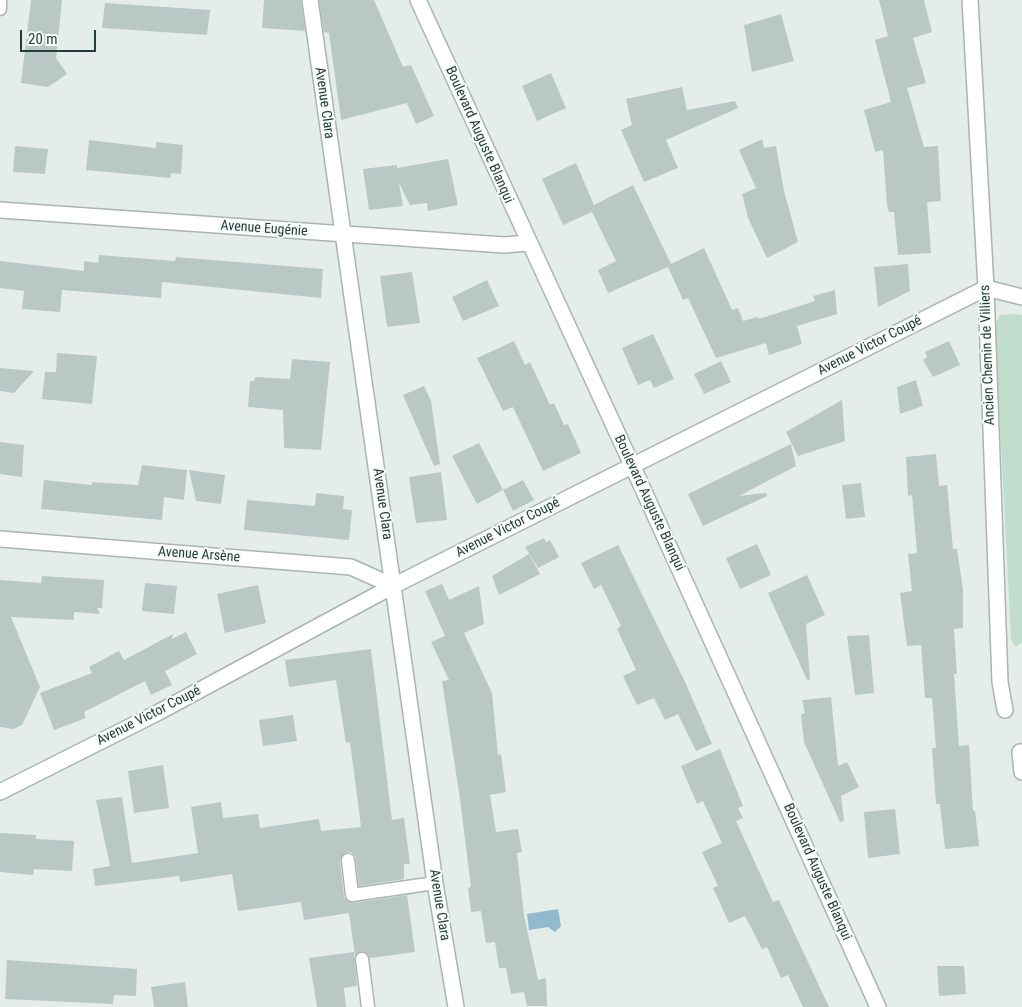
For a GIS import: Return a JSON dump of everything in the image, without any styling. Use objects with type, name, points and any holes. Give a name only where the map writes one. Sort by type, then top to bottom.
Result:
[{"type":"street","name":"Avenue Clara","points":[[310,0],[435,882],[456,1007]]},
{"type":"street","name":"Boulevard Auguste Blanqui","points":[[418,0],[528,243],[632,464],[878,1007]]},
{"type":"street","name":"Ancien Chemin de Villiers","points":[[970,0],[986,288],[998,644],[1000,682],[1005,710]]},
{"type":"street","name":"Avenue Eugénie","points":[[0,210],[504,245],[528,243]]},
{"type":"street","points":[[986,288],[1022,297]]},
{"type":"street","name":"Avenue Victor Coupé","points":[[0,792],[159,712],[393,586],[632,464],[986,288]]},
{"type":"street","name":"Avenue Arsène","points":[[0,539],[350,567],[393,586]]},
{"type":"street","points":[[1020,752],[1022,772]]},
{"type":"lane","points":[[0,0],[0,9]]},
{"type":"lane","points":[[348,860],[352,895],[435,882]]},
{"type":"lane","points":[[362,959],[368,1007]]},
{"type":"green space","points":[[1000,315],[1022,315],[1022,642],[1016,647],[1011,640],[995,325]]},
{"type":"water","points":[[558,909],[561,926],[555,932],[548,927],[529,930],[527,914]]},
{"type":"building","points":[[31,0],[62,0],[56,58],[67,74],[48,87],[21,83]]},
{"type":"building","points":[[264,0],[301,0],[305,31],[262,28]]},
{"type":"building","points":[[319,0],[374,0],[403,67],[411,65],[434,116],[416,124],[407,103],[341,120],[329,33],[324,32]]},
{"type":"building","points":[[879,0],[924,0],[932,32],[913,38],[926,83],[907,88],[924,147],[938,146],[941,201],[927,202],[931,253],[898,255],[894,212],[889,212],[887,205],[883,150],[875,152],[864,110],[891,102],[875,40],[888,36]]},
{"type":"building","points":[[105,3],[210,10],[207,35],[102,28]]},
{"type":"building","points":[[781,14],[794,61],[752,72],[744,25]]},
{"type":"building","points":[[551,73],[566,108],[537,121],[522,86]]},
{"type":"building","points":[[682,87],[687,110],[735,101],[738,108],[666,140],[678,168],[644,182],[621,130],[632,125],[626,99]]},
{"type":"building","points":[[762,139],[764,148],[776,146],[784,191],[798,242],[767,258],[748,218],[742,194],[756,188],[739,150]]},
{"type":"building","points":[[89,140],[156,148],[156,142],[183,145],[181,174],[171,173],[170,178],[86,170]]},
{"type":"building","points":[[15,146],[48,149],[45,174],[13,172]]},
{"type":"building","points":[[448,159],[458,205],[428,211],[427,203],[410,205],[399,183],[403,206],[369,210],[363,169],[397,165],[397,168]]},
{"type":"building","points":[[576,163],[594,205],[633,185],[671,264],[704,248],[732,310],[738,308],[743,321],[758,317],[759,319],[815,301],[813,296],[835,290],[837,314],[797,326],[802,344],[769,355],[766,343],[716,358],[688,298],[683,300],[668,267],[608,293],[598,270],[616,261],[592,212],[563,225],[542,179]]},
{"type":"building","points":[[99,255],[175,261],[176,257],[323,269],[321,298],[162,282],[161,298],[62,290],[60,312],[22,309],[24,291],[0,288],[0,261],[84,271],[84,261],[98,263]]},
{"type":"building","points":[[908,264],[910,291],[878,307],[874,267]]},
{"type":"building","points":[[412,272],[420,323],[387,327],[380,276]]},
{"type":"building","points":[[487,280],[499,306],[463,321],[452,297]]},
{"type":"building","points":[[653,334],[674,379],[654,388],[650,380],[638,385],[622,348]]},
{"type":"building","points":[[514,341],[525,365],[530,362],[550,405],[554,403],[564,425],[568,424],[581,453],[543,471],[513,407],[503,411],[477,358]]},
{"type":"building","points":[[949,341],[960,365],[933,377],[923,360],[927,357],[925,352]]},
{"type":"building","points":[[57,353],[97,356],[92,404],[42,399],[45,372],[56,372]]},
{"type":"building","points":[[292,359],[330,362],[321,450],[284,448],[283,410],[248,407],[250,381],[254,381],[255,377],[290,379]]},
{"type":"building","points":[[721,361],[731,382],[704,394],[694,374]]},
{"type":"building","points":[[0,368],[34,371],[14,393],[0,391]]},
{"type":"building","points":[[916,380],[923,406],[900,414],[897,387]]},
{"type":"building","points":[[424,386],[431,401],[440,464],[434,466],[403,395]]},
{"type":"building","points":[[842,400],[845,441],[798,456],[786,432]]},
{"type":"building","points":[[0,442],[24,445],[22,477],[0,474]]},
{"type":"building","points":[[479,443],[503,490],[477,504],[452,456]]},
{"type":"building","points":[[791,444],[796,466],[739,496],[766,493],[767,496],[703,526],[688,494]]},
{"type":"building","points":[[936,454],[939,486],[947,485],[953,549],[957,549],[963,590],[963,628],[954,629],[957,674],[954,674],[959,746],[969,745],[973,811],[975,810],[979,846],[945,849],[940,804],[936,804],[932,748],[936,748],[932,698],[925,698],[921,645],[907,646],[900,593],[912,591],[908,554],[917,553],[912,495],[908,496],[906,457]]},
{"type":"building","points":[[142,465],[187,470],[184,500],[164,497],[162,520],[41,509],[44,480],[92,485],[92,482],[138,485]]},
{"type":"building","points":[[189,470],[225,475],[221,504],[196,501]]},
{"type":"building","points":[[441,472],[447,520],[416,523],[409,477]]},
{"type":"building","points":[[523,480],[534,500],[513,511],[503,490]]},
{"type":"building","points":[[861,483],[865,517],[846,519],[842,485]]},
{"type":"building","points":[[316,493],[344,496],[343,509],[352,510],[349,540],[244,530],[247,500],[315,506]]},
{"type":"building","points":[[544,538],[546,542],[550,540],[559,557],[538,568],[525,547]]},
{"type":"building","points":[[757,544],[771,575],[740,589],[726,558]]},
{"type":"building","points":[[618,545],[686,684],[712,744],[696,751],[678,714],[665,720],[654,698],[637,705],[623,676],[636,670],[617,629],[621,626],[601,585],[594,589],[581,563]]},
{"type":"building","points":[[529,554],[540,574],[499,595],[492,576]]},
{"type":"building","points":[[807,575],[825,615],[806,624],[810,680],[807,680],[768,593]]},
{"type":"building","points":[[42,576],[104,580],[102,608],[97,608],[100,614],[74,612],[74,620],[11,617],[40,687],[22,725],[14,729],[0,727],[0,580],[41,583]]},
{"type":"building","points":[[145,583],[177,586],[174,614],[142,611]]},
{"type":"building","points":[[442,584],[449,600],[479,586],[484,624],[464,633],[492,693],[498,755],[501,754],[506,792],[490,795],[496,832],[518,829],[522,852],[517,853],[524,915],[538,980],[546,978],[547,1006],[527,1006],[524,992],[511,994],[506,968],[499,968],[495,942],[486,943],[481,911],[471,912],[468,888],[471,887],[460,799],[442,681],[449,680],[431,642],[445,636],[425,591]]},
{"type":"building","points":[[258,585],[266,623],[225,633],[217,594]]},
{"type":"building","points":[[186,632],[197,654],[165,671],[172,685],[151,695],[145,681],[84,712],[86,718],[54,730],[40,693],[92,673],[89,667],[119,651],[124,660],[173,634],[172,639]]},
{"type":"building","points":[[869,635],[874,693],[855,695],[847,636]]},
{"type":"building","points":[[371,649],[392,820],[404,818],[410,864],[404,864],[404,879],[359,886],[355,856],[351,852],[344,853],[340,861],[344,896],[346,900],[353,903],[407,895],[415,952],[370,958],[368,954],[361,951],[355,956],[349,913],[304,920],[301,902],[238,911],[232,874],[180,882],[179,876],[95,886],[93,869],[110,866],[96,800],[122,797],[132,863],[198,853],[191,807],[221,802],[223,818],[258,814],[260,828],[319,819],[321,831],[361,827],[350,742],[346,743],[336,680],[289,687],[285,660]]},
{"type":"building","points":[[831,697],[838,766],[847,762],[859,787],[841,796],[844,821],[840,822],[804,742],[801,714],[805,713],[802,700]]},
{"type":"building","points":[[293,715],[297,741],[263,746],[259,720]]},
{"type":"building","points":[[720,749],[743,806],[738,808],[743,818],[736,821],[773,902],[779,900],[829,1007],[803,1007],[788,975],[781,978],[767,947],[762,949],[745,916],[729,923],[713,888],[718,886],[702,852],[722,843],[703,801],[697,804],[681,766]]},
{"type":"building","points":[[163,765],[169,808],[134,813],[128,771]]},
{"type":"building","points":[[895,809],[900,854],[868,858],[864,812]]},
{"type":"building","points":[[0,833],[36,835],[36,839],[74,841],[72,871],[34,869],[33,875],[0,872]]},
{"type":"building","points":[[354,952],[357,986],[344,988],[346,1007],[317,1007],[309,958]]},
{"type":"building","points":[[7,960],[137,969],[136,996],[114,995],[113,1004],[5,999]]},
{"type":"building","points":[[937,966],[964,966],[966,994],[939,996]]},
{"type":"building","points":[[185,982],[188,1007],[154,1007],[151,987]]}]
